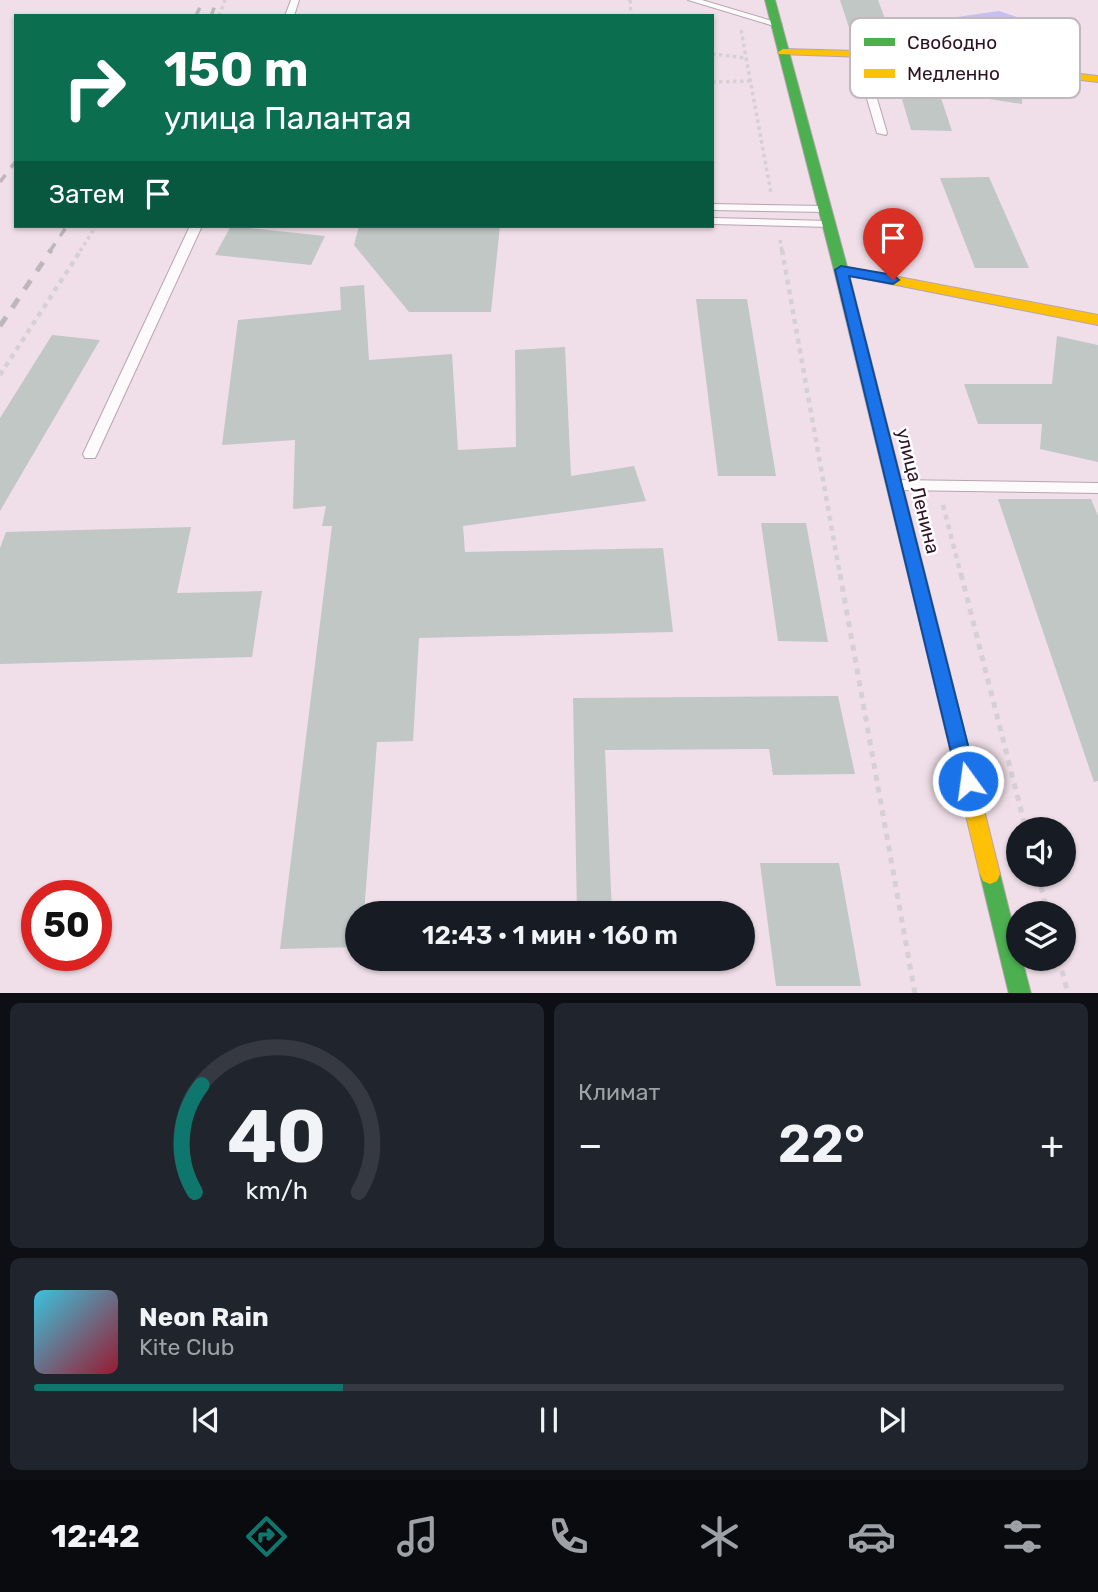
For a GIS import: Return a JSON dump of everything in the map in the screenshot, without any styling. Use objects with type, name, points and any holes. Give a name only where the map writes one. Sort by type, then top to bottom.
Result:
[{"type":"main road","name":"улица Ленина","points":[[770,0],[841,270],[1020,993]]},
{"type":"main road","points":[[783,51],[850,54]]},
{"type":"main road","points":[[1080,77],[1098,79]]},
{"type":"main road","points":[[841,270],[1098,320]]},
{"type":"lane","points":[[692,0],[776,24]]},
{"type":"lane","points":[[872,98],[882,133]]},
{"type":"lane","points":[[714,207],[774,208],[827,217]]},
{"type":"lane","points":[[714,221],[777,222],[827,217]]},
{"type":"lane","points":[[90,454],[195,228]]},
{"type":"lane","points":[[895,485],[1098,488]]},
{"type":"path","points":[[738,12],[774,208]]},
{"type":"path","points":[[714,54],[746,58]]},
{"type":"path","points":[[714,82],[751,81]]},
{"type":"path","points":[[777,222],[857,656],[915,993]]},
{"type":"path","points":[[0,374],[95,228]]},
{"type":"path","points":[[939,486],[1023,817]]},
{"type":"path","points":[[1062,971],[1068,993]]},
{"type":"shaded area","points":[[999,11],[1020,18],[950,18]]},
{"type":"building","points":[[840,0],[878,0],[885,18],[850,18],[850,31]]},
{"type":"building","points":[[902,98],[941,98],[952,131],[911,130]]},
{"type":"building","points":[[982,98],[1022,98],[1022,104]]},
{"type":"building","points":[[989,177],[1029,268],[975,268],[940,178]]},
{"type":"building","points":[[230,228],[325,236],[311,265],[215,255]]},
{"type":"building","points":[[358,228],[500,228],[491,312],[409,312],[354,245]]},
{"type":"building","points":[[364,285],[369,360],[452,354],[458,450],[516,447],[515,350],[565,347],[571,476],[634,466],[646,501],[463,526],[465,552],[663,548],[673,632],[419,638],[413,741],[377,742],[365,901],[345,901],[345,947],[280,949],[332,526],[322,526],[326,506],[293,509],[295,440],[222,445],[238,320],[341,310],[340,287]]},
{"type":"building","points":[[696,299],[747,299],[776,476],[718,476]]},
{"type":"building","points":[[52,335],[100,340],[0,511],[0,418]]},
{"type":"building","points":[[1057,336],[1098,345],[1098,462],[1040,449],[1042,424],[978,424],[964,384],[1052,384]]},
{"type":"building","points":[[998,499],[1091,499],[1098,516],[1098,781],[1094,782]]},
{"type":"building","points":[[761,523],[806,523],[828,642],[778,641]]},
{"type":"building","points":[[191,527],[177,593],[262,591],[252,657],[0,664],[0,548],[6,532]]},
{"type":"building","points":[[838,696],[855,774],[773,775],[769,749],[605,750],[611,901],[577,901],[573,698]]},
{"type":"building","points":[[760,863],[839,863],[861,986],[776,986]]},
{"type":"railway","points":[[197,14],[203,0]]},
{"type":"railway","points":[[212,14],[217,0]]},
{"type":"railway","points":[[0,182],[14,164]]},
{"type":"railway","points":[[50,251],[66,228]]},
{"type":"railway","points":[[0,326],[51,250]]},
{"type":"traffic: fast","points":[[770,0],[841,270],[935,649]]},
{"type":"traffic: fast","points":[[990,874],[1020,993]]},
{"type":"traffic: slow","points":[[783,52],[850,54]]},
{"type":"traffic: slow","points":[[1080,77],[1098,79]]},
{"type":"traffic: slow","points":[[841,270],[1098,320]]},
{"type":"traffic: slow","points":[[935,649],[990,874]]},
{"type":"route","points":[[893,280],[841,270],[968,781]]}]
